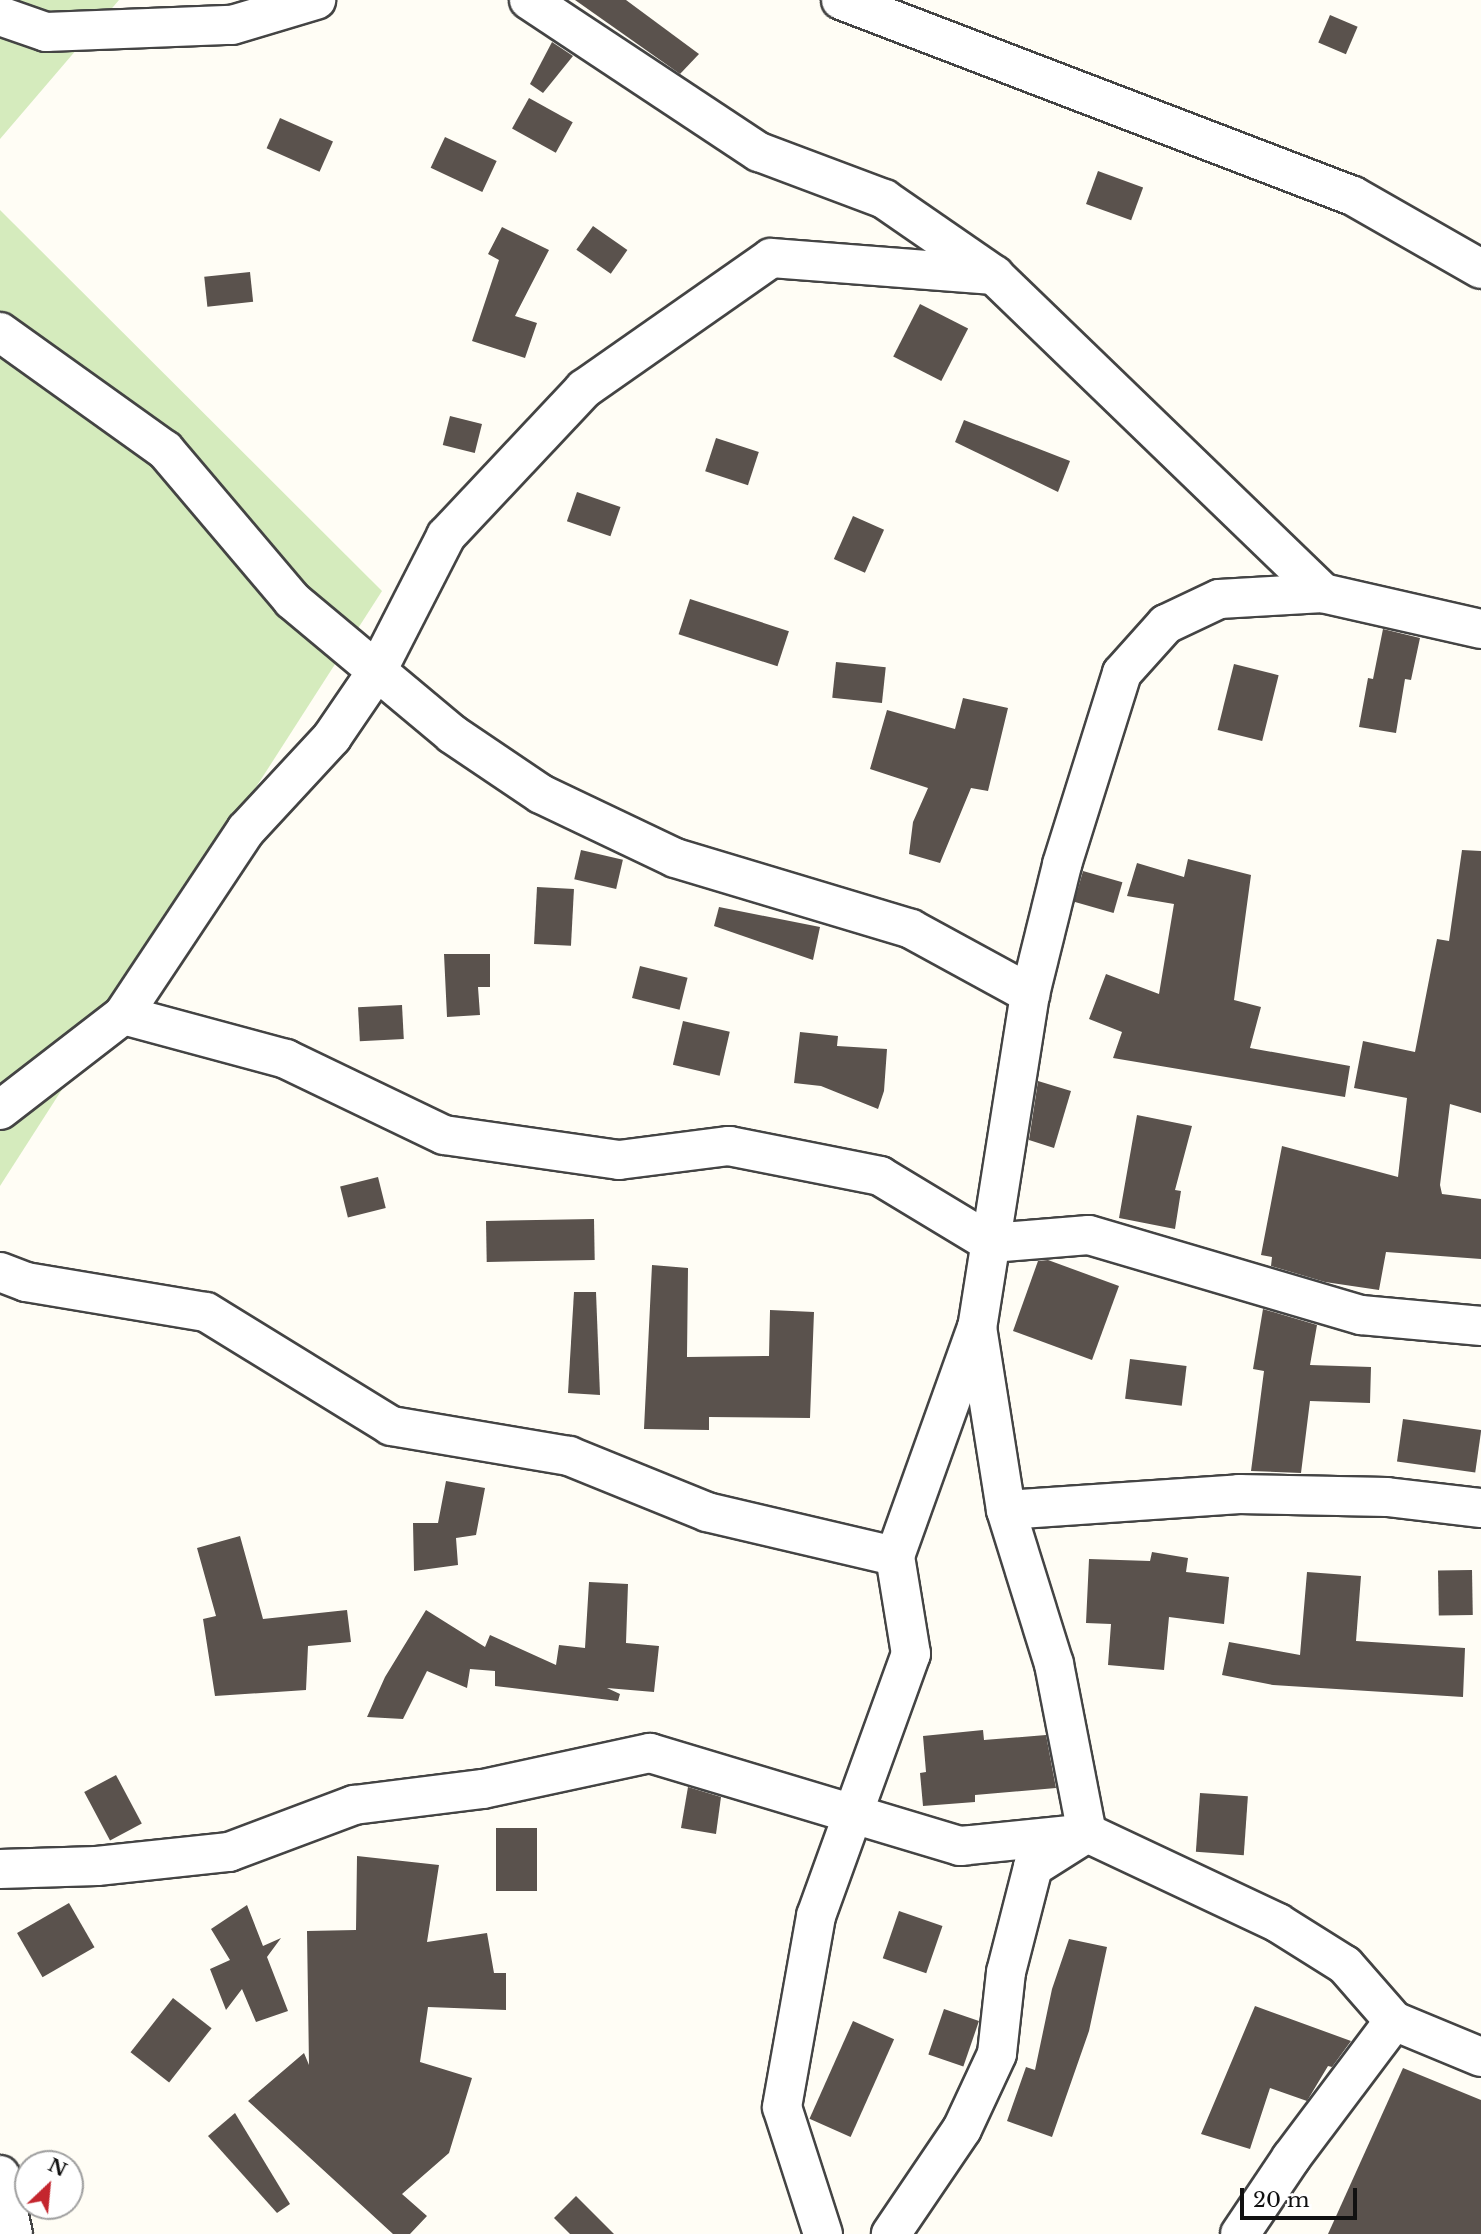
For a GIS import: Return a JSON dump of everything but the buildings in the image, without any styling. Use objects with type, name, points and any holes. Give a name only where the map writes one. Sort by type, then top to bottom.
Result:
[{"type":"street","points":[[0,16],[46,32],[232,25],[316,0]]},
{"type":"street","points":[[528,0],[759,152],[884,199],[994,275],[1323,593]]},
{"type":"street","points":[[841,0],[1353,196],[1481,270]]},
{"type":"street","points":[[0,1110],[123,1015],[246,830],[332,737],[377,671],[446,536],[584,388],[771,258],[994,275]]},
{"type":"street","points":[[0,332],[165,450],[292,600],[452,734],[541,794],[674,858],[911,929],[1030,993]]},
{"type":"street","points":[[823,2234],[782,2107],[816,1916],[855,1816],[911,1654],[895,1556],[977,1327],[1030,993],[1062,865],[1122,673],[1166,624],[1219,599],[1323,593],[1481,629]]},
{"type":"street","points":[[123,1015],[286,1059],[443,1135],[619,1160],[729,1146],[880,1176],[991,1243],[1089,1235],[1361,1315],[1481,1326]]},
{"type":"street","points":[[0,1272],[26,1282],[206,1312],[391,1426],[569,1456],[707,1512],[895,1556]]},
{"type":"street","points":[[977,1327],[1006,1510],[1054,1664],[1087,1833]]},
{"type":"street","points":[[1006,1510],[1239,1494],[1387,1497],[1481,1508]]},
{"type":"street","points":[[0,1869],[97,1867],[229,1852],[354,1805],[483,1789],[650,1753],[960,1846],[1087,1833],[1300,1937],[1345,1965],[1394,2021],[1481,2057]]},
{"type":"street","points":[[891,2234],[962,2129],[997,2054],[1006,1972],[1032,1867],[1087,1833]]},
{"type":"street","points":[[1240,2234],[1291,2158],[1394,2021]]},
{"type":"street","points":[[0,2175],[13,2234]]},
{"type":"green space","points":[[0,0],[119,0],[0,139]]},
{"type":"green space","points":[[0,210],[382,591],[0,1186]]}]
